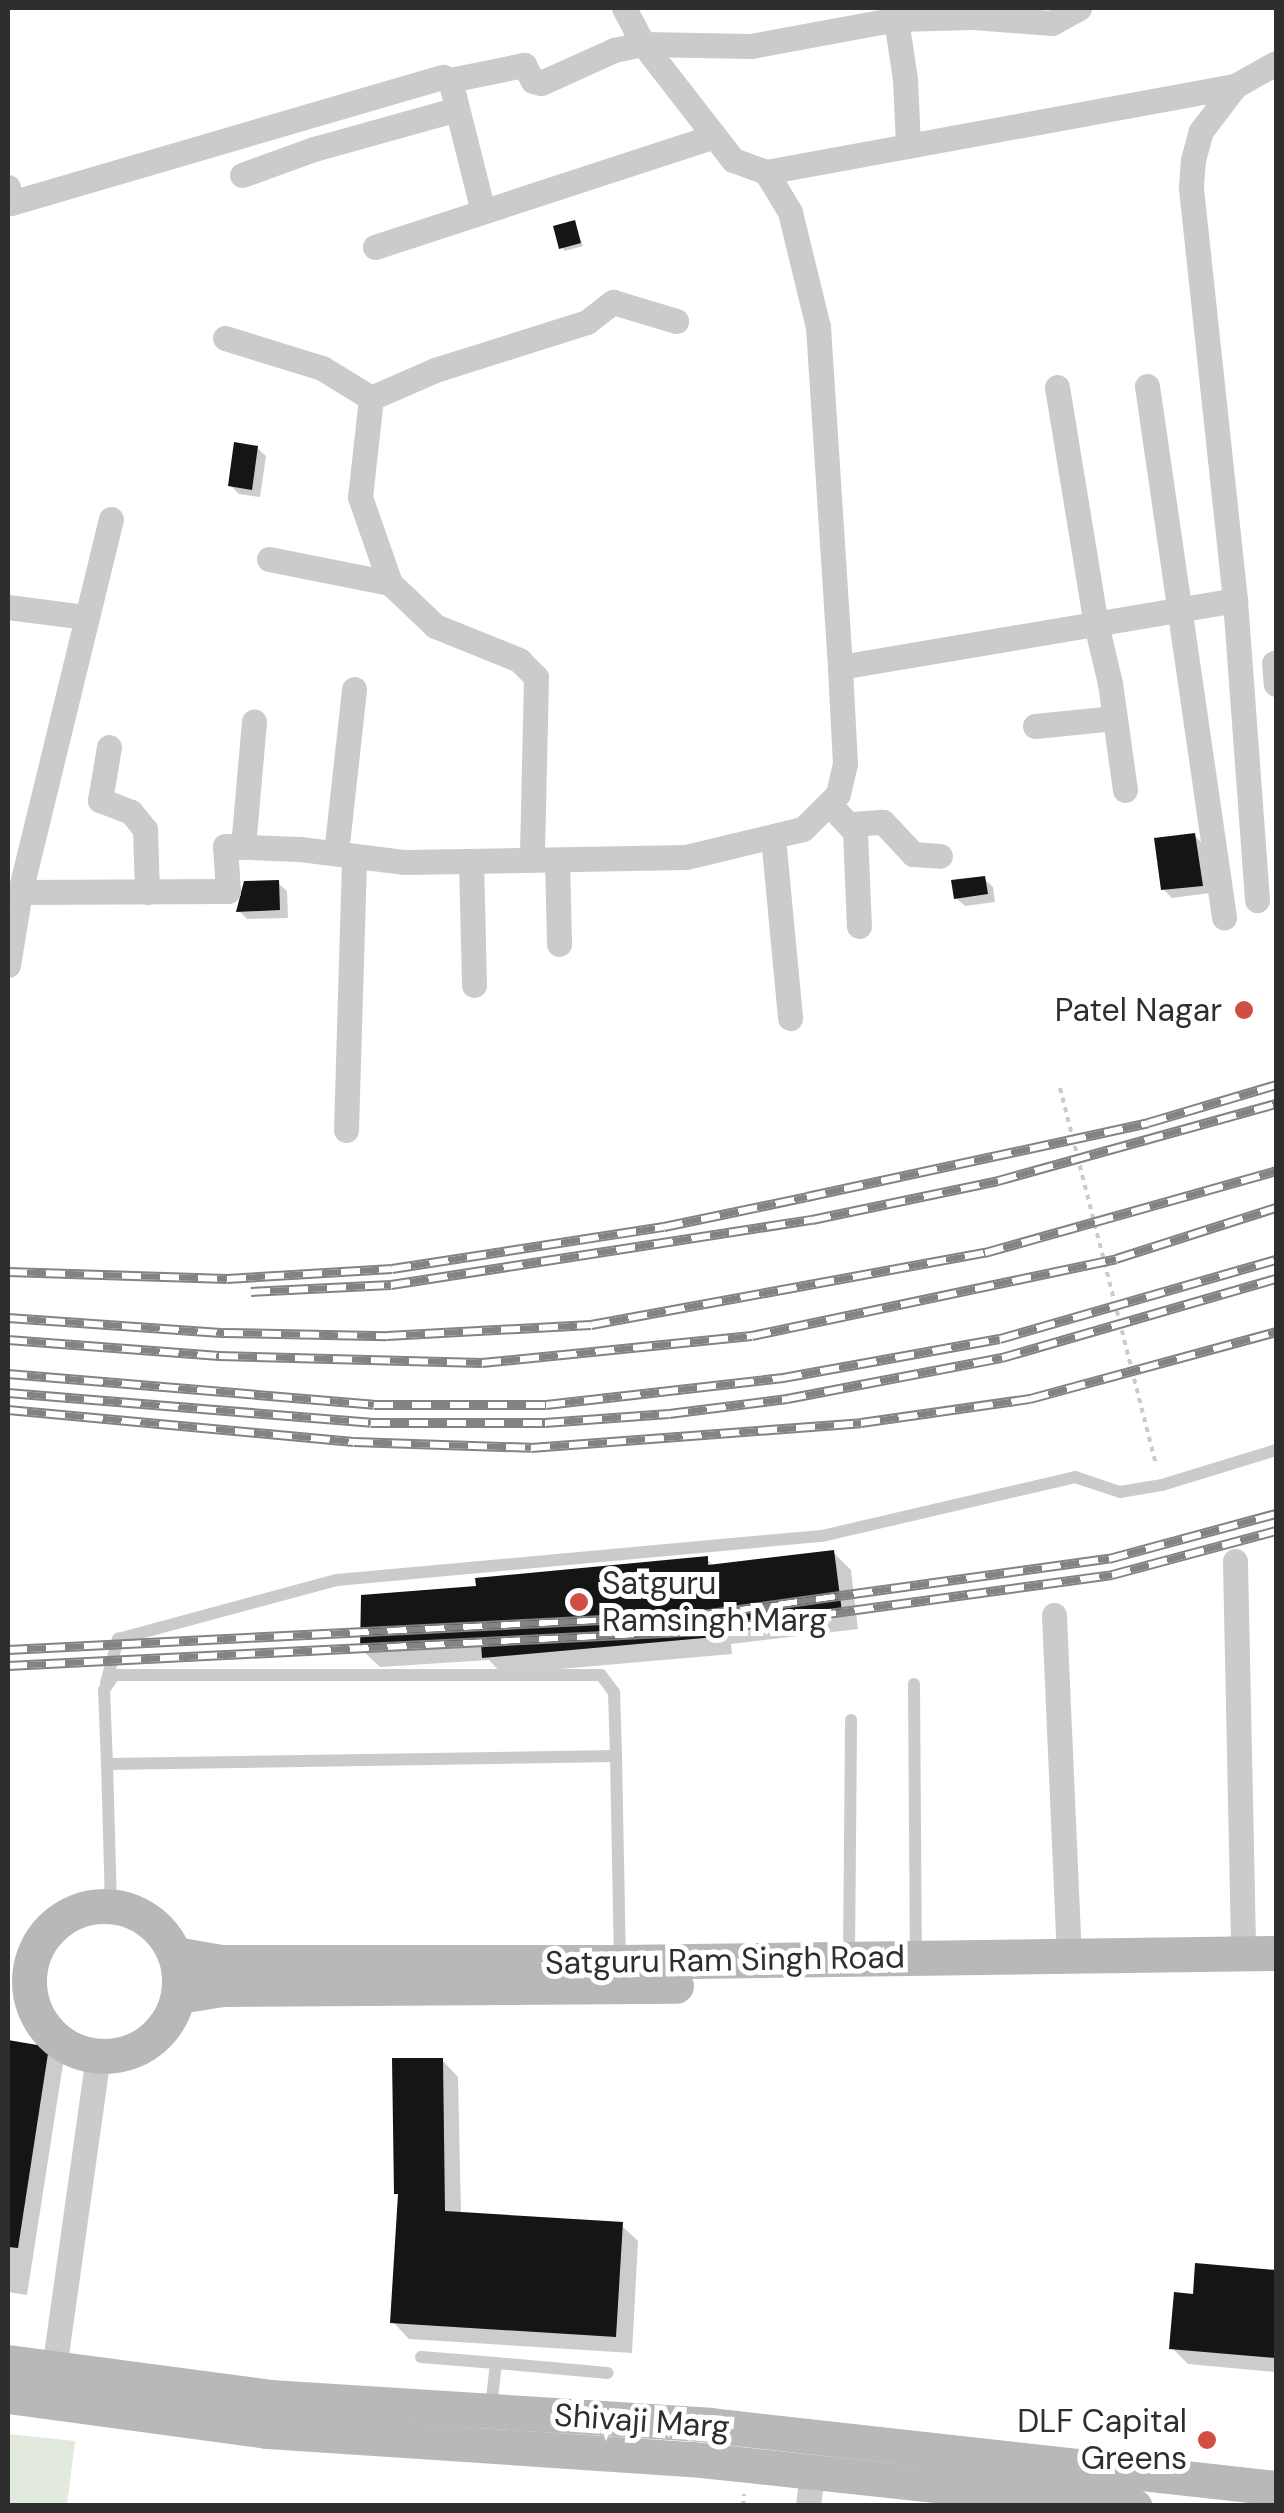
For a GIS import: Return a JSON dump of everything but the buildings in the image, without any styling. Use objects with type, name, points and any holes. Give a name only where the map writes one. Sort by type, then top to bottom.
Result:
[{"type":"street","points":[[624,8],[642,44],[733,160],[766,172],[1235,86],[1276,62]]},
{"type":"street","points":[[8,187],[11,203],[443,77],[450,80],[524,66],[533,82],[541,83],[614,50],[642,44],[751,46],[896,20],[973,17],[1052,24],[1079,8]]},
{"type":"street","points":[[896,20],[905,79],[908,146]]},
{"type":"street","points":[[450,80],[483,211]]},
{"type":"street","points":[[1235,86],[1202,132],[1191,186],[1235,600],[1257,900]]},
{"type":"street","points":[[242,175],[314,149],[457,109]]},
{"type":"street","points":[[375,246],[714,136]]},
{"type":"street","points":[[20,892],[228,892],[225,846],[404,862],[686,858],[804,829],[830,804],[838,794],[845,764],[818,326],[790,212],[766,172]]},
{"type":"street","points":[[371,398],[435,370],[587,322],[613,302],[676,321]]},
{"type":"street","points":[[226,338],[322,368],[371,398]]},
{"type":"street","points":[[1148,386],[1224,917]]},
{"type":"street","points":[[1056,387],[1125,790]]},
{"type":"street","points":[[371,398],[360,497],[390,583],[435,626],[519,660],[536,677],[544,860],[559,944]]},
{"type":"street","points":[[8,965],[20,892],[111,518]]},
{"type":"street","points":[[269,559],[390,583]]},
{"type":"street","points":[[840,667],[1235,600]]},
{"type":"street","points":[[8,607],[86,617]]},
{"type":"street","points":[[346,1130],[345,855],[354,689]]},
{"type":"street","points":[[1035,726],[1115,718]]},
{"type":"street","points":[[243,847],[254,721]]},
{"type":"street","points":[[110,747],[100,800],[131,812],[145,829],[147,892]]},
{"type":"street","points":[[830,804],[852,824],[859,926]]},
{"type":"street","points":[[852,824],[883,822],[913,854],[940,856]]},
{"type":"street","points":[[772,837],[790,1018]]},
{"type":"street","points":[[471,861],[474,984]]},
{"type":"street","points":[[1235,1561],[1260,1953]]},
{"type":"street","points":[[1054,1615],[1069,1956]]},
{"type":"street","points":[[110,1906],[138,1913],[160,1930],[175,1954],[179,1996],[164,2029],[134,2051],[98,2057],[70,2048],[20,2000],[20,1961],[48,1930],[76,1911],[110,1906]]},
{"type":"street","name":"Satguru Ram Singh Road","points":[[175,1954],[220,1962],[620,1962],[1260,1953]]},
{"type":"street","name":"Satguru Ram Singh Road","points":[[179,1996],[222,1989],[1276,1976]]},
{"type":"street","points":[[51,2386],[98,2057]]},
{"type":"street","name":"Shivaji Marg","points":[[8,2362],[51,2386],[268,2432],[692,2459],[810,2488],[1135,2506]]},
{"type":"street","name":"Shivaji Marg","points":[[8,2396],[51,2386],[709,2425],[1276,2488]]},
{"type":"lane","points":[[110,1906],[106,1683],[118,1640],[337,1580],[822,1536],[1075,1477],[1120,1492],[1162,1485],[1276,1450]]},
{"type":"lane","points":[[106,1683],[114,1675],[601,1675],[614,1692],[620,1962]]},
{"type":"lane","points":[[914,1684],[916,1958]]},
{"type":"lane","points":[[849,1959],[851,1720]]},
{"type":"lane","points":[[107,1764],[616,1756]]},
{"type":"lane","points":[[422,2357],[608,2373]]},
{"type":"lane","points":[[490,2411],[496,2364]]},
{"type":"path","points":[[1060,1088],[1162,1485]]},
{"type":"shaded area","points":[[8,2434],[75,2441],[67,2505],[8,2505]]},
{"type":"railway","points":[[8,1272],[227,1279],[392,1269],[664,1227],[1148,1123],[1276,1085]]},
{"type":"railway","points":[[251,1292],[391,1285],[812,1220],[998,1181],[1276,1104]]},
{"type":"railway","points":[[8,1318],[224,1333],[387,1336],[591,1325],[985,1253],[1276,1171]]},
{"type":"railway","points":[[8,1340],[219,1356],[482,1363],[752,1336],[1116,1259],[1276,1208]]},
{"type":"railway","points":[[8,1374],[374,1405],[546,1405],[783,1378],[1000,1339],[1276,1260]]},
{"type":"railway","points":[[8,1393],[371,1423],[545,1423],[669,1414],[787,1399],[1002,1358],[1276,1279]]},
{"type":"railway","points":[[8,1410],[354,1442],[531,1448],[861,1423],[1030,1399],[1276,1332]]},
{"type":"railway","points":[[8,1650],[703,1615],[1109,1559],[1276,1514]]},
{"type":"railway","points":[[8,1666],[704,1631],[1112,1575],[1276,1531]]},
{"type":"place","name":"Patel Nagar","points":[[1244,1010]]},
{"type":"place","name":"Satguru Ramsingh Marg","points":[[579,1602]]},
{"type":"place","name":"DLF Capital Greens","points":[[1207,2440]]}]
